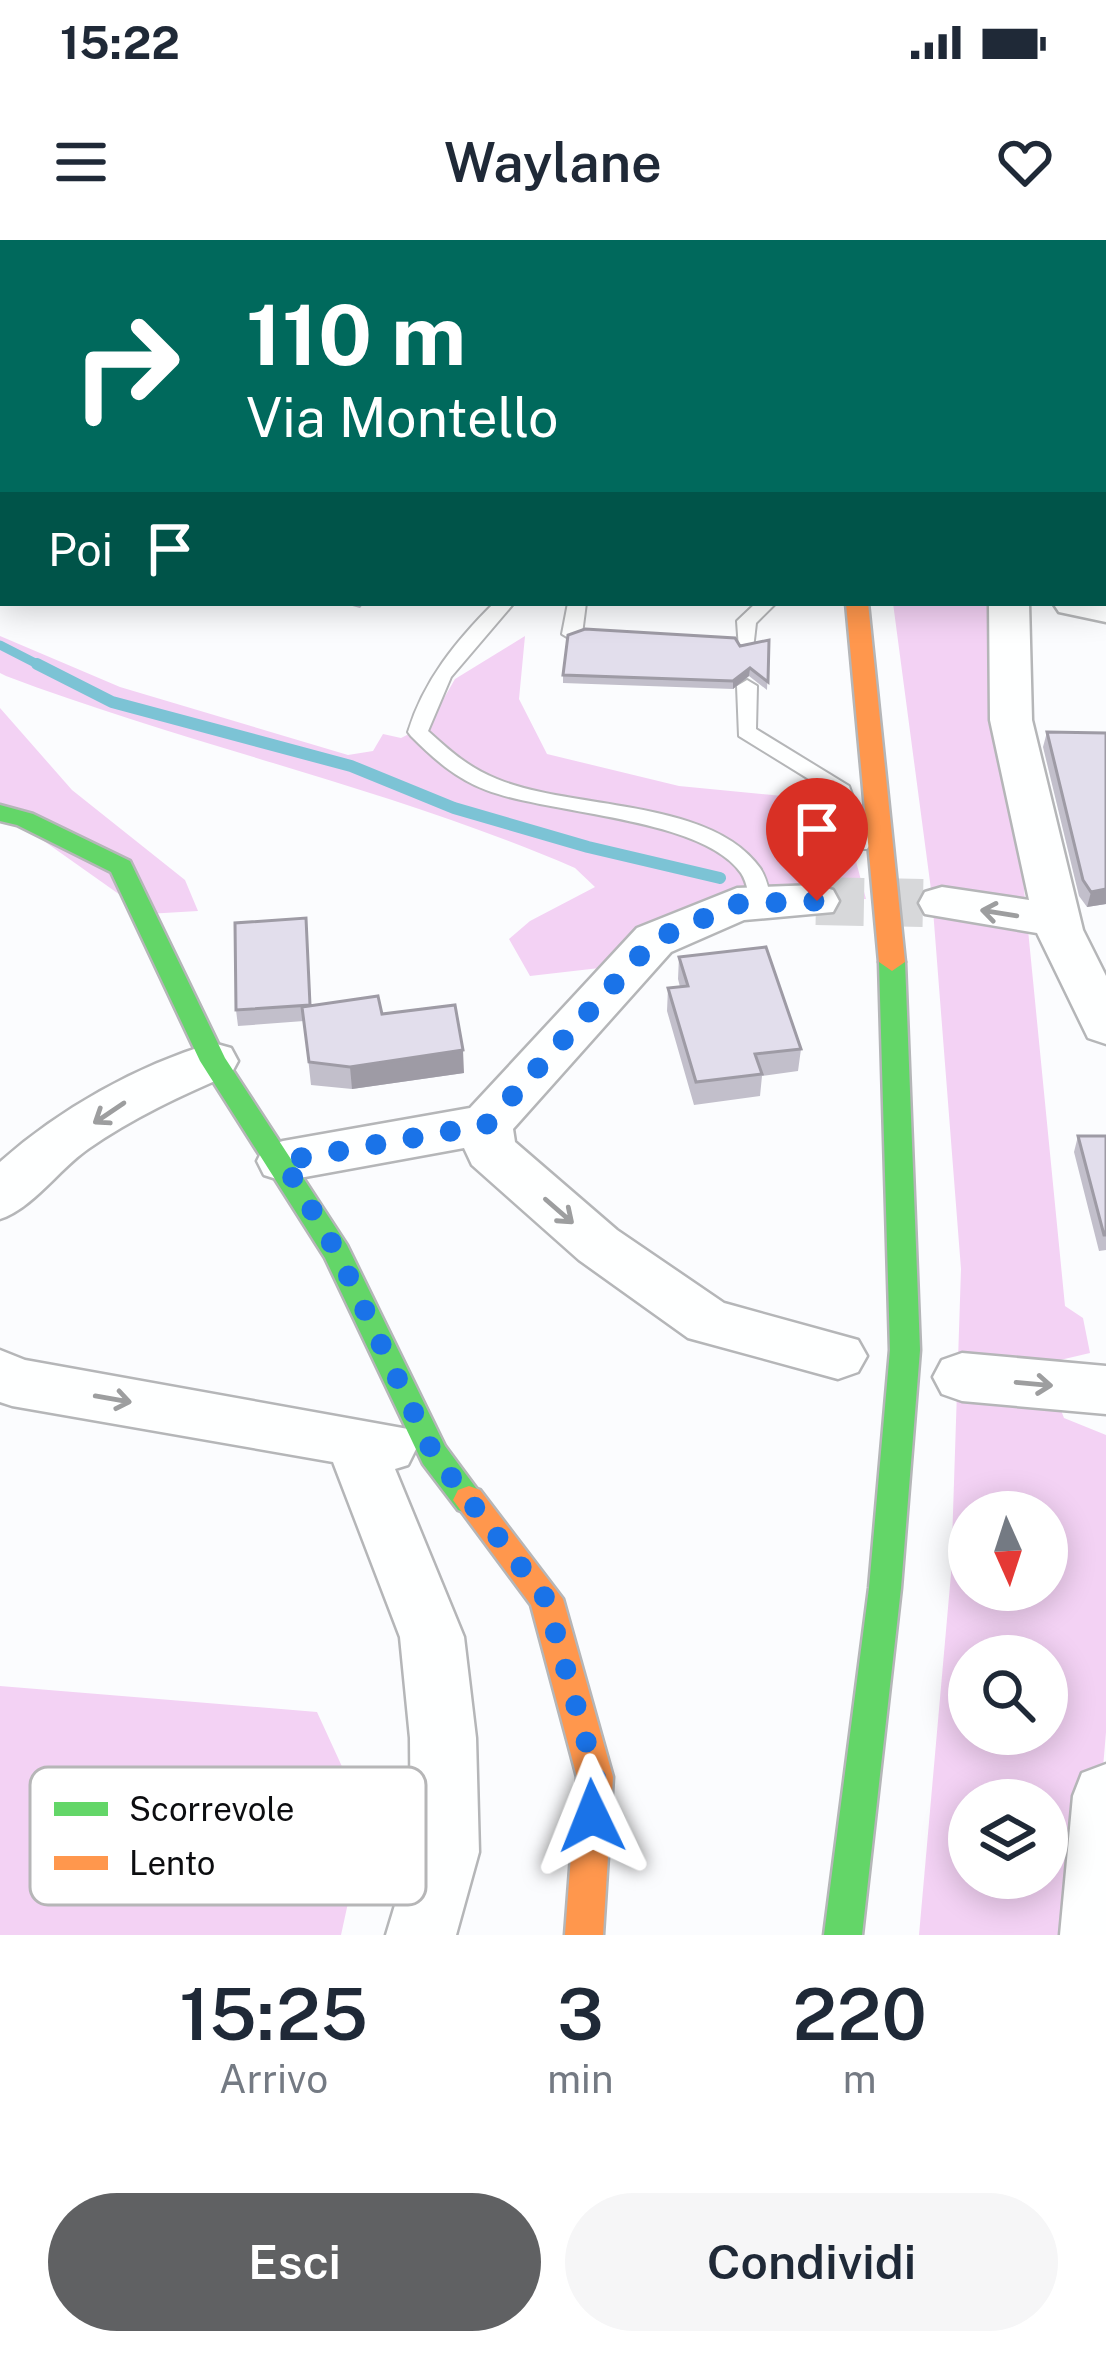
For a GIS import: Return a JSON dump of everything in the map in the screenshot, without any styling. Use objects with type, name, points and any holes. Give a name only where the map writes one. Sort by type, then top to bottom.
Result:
[{"type":"main road","points":[[843,1935],[885,1588],[905,1350],[892,947],[857,606]]},
{"type":"main road","points":[[0,813],[25,819],[121,867],[213,1061],[283,1161],[337,1252],[434,1455],[546,1599],[596,1777],[584,1935]]},
{"type":"street","points":[[1009,606],[1011,720],[1058,920],[1106,1026]]},
{"type":"street","points":[[283,1161],[486,1125],[654,940],[737,904],[817,901]]},
{"type":"street","points":[[942,903],[1058,920]]},
{"type":"street","points":[[5,1181],[142,1091],[213,1061]]},
{"type":"street","points":[[486,1125],[491,1151],[598,1245],[708,1322],[838,1356]]},
{"type":"street","points":[[0,1374],[12,1382],[434,1455]]},
{"type":"street","points":[[962,1377],[1106,1390]]},
{"type":"street","points":[[356,1442],[374,1499],[432,1637],[443,1738],[445,1852],[421,1935]]},
{"type":"street","points":[[1095,1935],[1106,1796]]},
{"type":"lane","points":[[502,606],[452,656],[424,705],[418,732],[435,756],[509,790],[701,836],[733,851],[753,872],[761,903]]},
{"type":"lane","points":[[572,634],[577,606]]},
{"type":"lane","points":[[746,645],[747,621],[764,606]]},
{"type":"lane","points":[[746,686],[746,732],[842,790],[892,947]]},
{"type":"shaded area","points":[[893,606],[996,606],[1065,1306],[1083,1318],[1090,1353],[1043,1364],[1064,1418],[1106,1435],[1106,1732],[1089,1935],[919,1935],[948,1608],[1068,1611],[1068,1491],[954,1491],[961,1269],[932,897]]},
{"type":"shaded area","points":[[0,636],[120,687],[348,755],[373,751],[383,734],[401,738],[429,724],[455,679],[525,636],[519,699],[547,754],[679,786],[834,801],[844,816],[866,899],[751,898],[617,966],[530,976],[509,939],[530,921],[595,887],[575,868],[434,814],[6,676],[0,673]]},
{"type":"shaded area","points":[[0,708],[72,790],[185,880],[198,911],[147,914],[0,810]]},
{"type":"shaded area","points":[[0,1686],[317,1712],[342,1767],[30,1767],[30,1905],[348,1905],[341,1935],[0,1935]]},
{"type":"building","points":[[585,629],[735,638],[740,646],[769,640],[768,682],[750,668],[733,681],[563,675],[568,635]]},
{"type":"building","points":[[1047,732],[1106,733],[1106,889],[1091,892],[1083,880]]},
{"type":"building","points":[[306,918],[310,1005],[236,1010],[235,923]]},
{"type":"building","points":[[766,947],[801,1049],[755,1054],[762,1074],[696,1082],[668,988],[688,986],[679,957]]},
{"type":"building","points":[[378,996],[382,1014],[455,1005],[463,1050],[350,1067],[309,1062],[302,1007]]},
{"type":"building","points":[[1078,1136],[1106,1136],[1106,1235],[1104,1235]]},
{"type":"waterway","points":[[0,645],[43,667]]},
{"type":"waterway","points":[[37,664],[112,702],[351,766],[454,808],[588,847],[720,878]]},
{"type":"tunnel","points":[[816,901],[923,903]]},
{"type":"traffic: fast","points":[[0,813],[25,819],[121,867],[213,1061],[337,1253],[434,1455],[469,1500]]},
{"type":"traffic: fast","points":[[843,1935],[885,1588],[905,1350],[892,962]]},
{"type":"traffic: slow","points":[[857,606],[892,962]]},
{"type":"traffic: slow","points":[[469,1500],[546,1599],[595,1777],[584,1935]]},
{"type":"route","points":[[592,1816],[596,1777],[546,1599],[434,1455],[337,1252],[283,1161],[486,1125],[654,940],[737,904],[817,901]]}]
